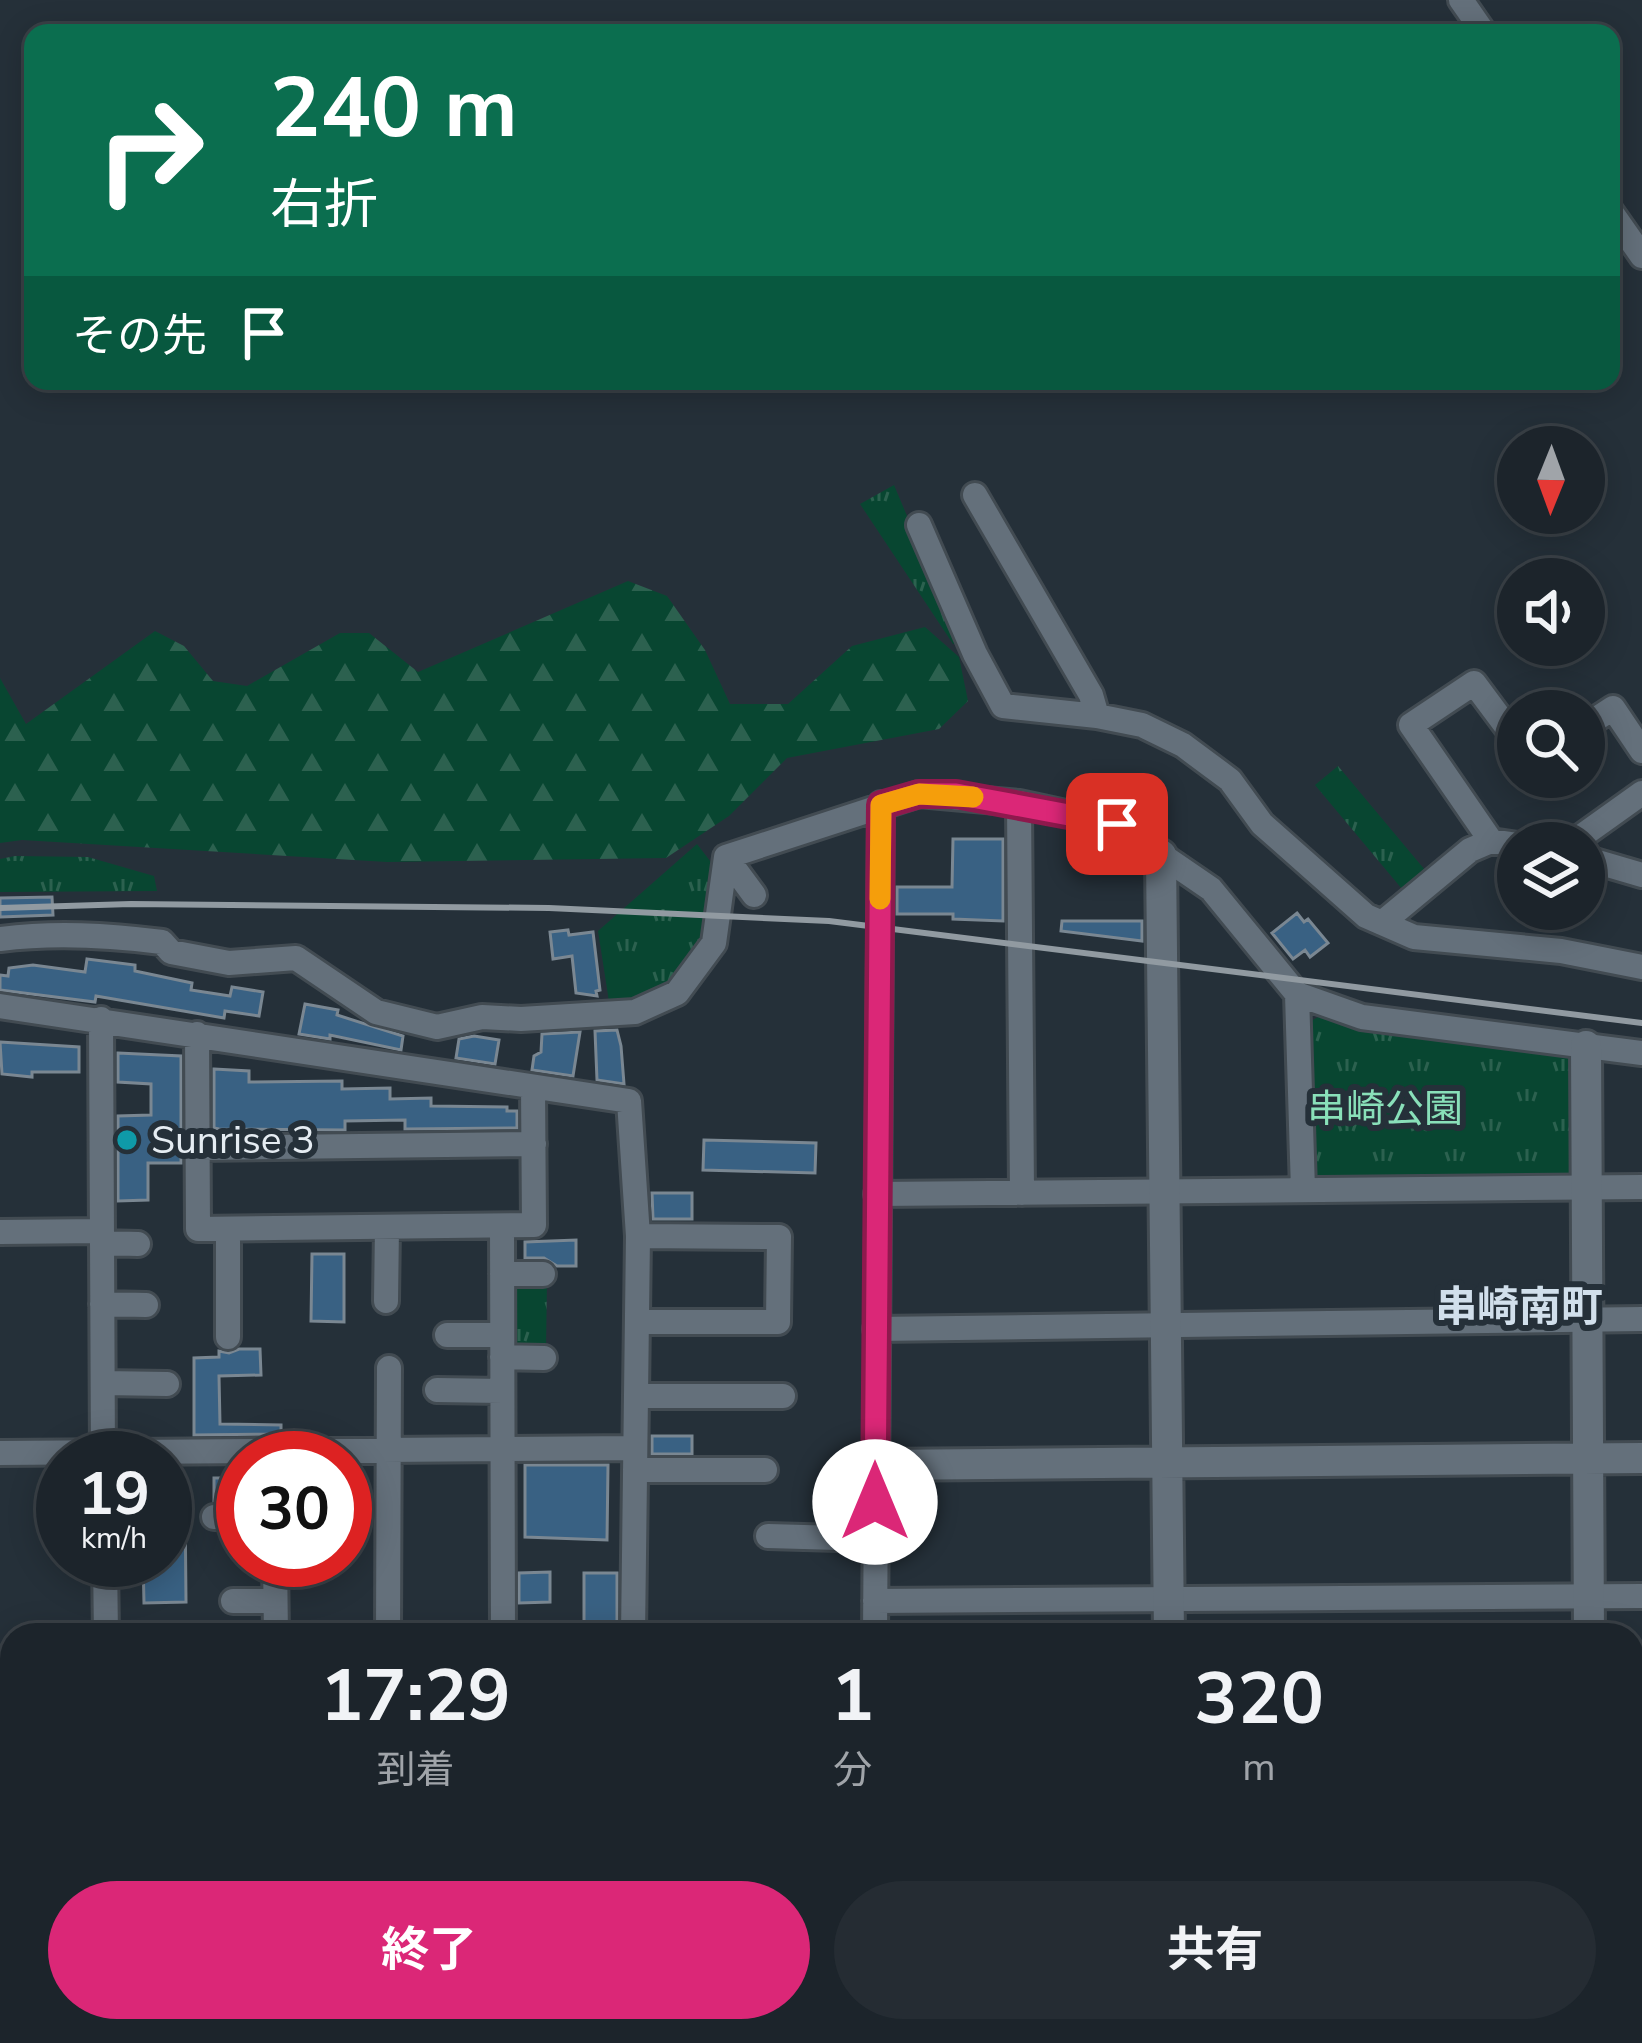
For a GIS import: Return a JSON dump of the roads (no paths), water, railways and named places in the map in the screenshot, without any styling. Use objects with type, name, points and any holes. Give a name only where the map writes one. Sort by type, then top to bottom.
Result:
[{"type":"street","points":[[1620,225],[1642,256]]},
{"type":"street","points":[[975,496],[1091,695],[1096,716]]},
{"type":"street","points":[[920,525],[975,654],[1003,706],[1142,725],[1183,746],[1230,780],[1262,824],[1366,916],[1414,937],[1561,951],[1642,967]]},
{"type":"street","points":[[1491,841],[1411,725],[1474,683],[1497,714]]},
{"type":"street","points":[[1605,713],[1613,708],[1642,751]]},
{"type":"street","points":[[1601,822],[1642,793]]},
{"type":"street","points":[[726,857],[919,794],[1019,803],[1117,824],[1211,890],[1298,994],[1362,1017],[1642,1053]]},
{"type":"street","points":[[1019,803],[1022,1193]]},
{"type":"street","points":[[874,1623],[881,805]]},
{"type":"street","points":[[1382,923],[1470,850],[1497,842]]},
{"type":"street","points":[[1161,855],[1169,1623]]},
{"type":"street","points":[[726,857],[754,895]]},
{"type":"street","points":[[0,939],[100,934],[162,942],[171,952],[229,963],[296,958],[376,1012],[437,1027],[482,1018],[635,1012],[677,993],[714,943],[726,857]]},
{"type":"street","points":[[1605,864],[1642,875]]},
{"type":"street","points":[[1298,994],[1303,1190]]},
{"type":"street","points":[[0,1006],[628,1101],[638,1236],[633,1623]]},
{"type":"street","points":[[100,1019],[103,1431]]},
{"type":"street","points":[[196,1034],[198,1229],[534,1225],[533,1087]]},
{"type":"street","points":[[1586,1046],[1589,1623]]},
{"type":"street","points":[[197,1148],[534,1144]]},
{"type":"street","points":[[877,1194],[1642,1187]]},
{"type":"street","points":[[502,1226],[503,1623]]},
{"type":"street","points":[[386,1301],[387,1227]]},
{"type":"street","points":[[228,1229],[228,1337]]},
{"type":"street","points":[[0,1232],[102,1237],[138,1244]]},
{"type":"street","points":[[637,1322],[778,1322],[779,1258],[779,1237],[638,1236]]},
{"type":"street","points":[[502,1274],[543,1274]]},
{"type":"street","points":[[103,1304],[146,1305]]},
{"type":"street","points":[[876,1329],[1642,1318]]},
{"type":"street","points":[[447,1335],[544,1358]]},
{"type":"street","points":[[388,1623],[389,1368]]},
{"type":"street","points":[[103,1383],[167,1384]]},
{"type":"street","points":[[437,1390],[502,1390]]},
{"type":"street","points":[[636,1396],[783,1396]]},
{"type":"street","points":[[372,1451],[502,1449],[765,1470]]},
{"type":"street","points":[[0,1453],[36,1454]]},
{"type":"street","points":[[876,1465],[1642,1458]]},
{"type":"street","points":[[767,1536],[875,1539]]},
{"type":"street","points":[[105,1587],[106,1623]]},
{"type":"street","points":[[275,1587],[276,1623]]},
{"type":"street","points":[[875,1601],[1642,1596]]},
{"type":"street","points":[[233,1601],[275,1601]]},
{"type":"railway","points":[[0,908],[131,904],[549,908],[829,921],[1642,1023]]},
{"type":"place","name":"Sunrise 3","points":[[127,1140]]},
{"type":"district","name":"串崎南町","points":[[1519,1307]]},
{"type":"park label","name":"串崎公園","points":[[1385,1109]]}]
